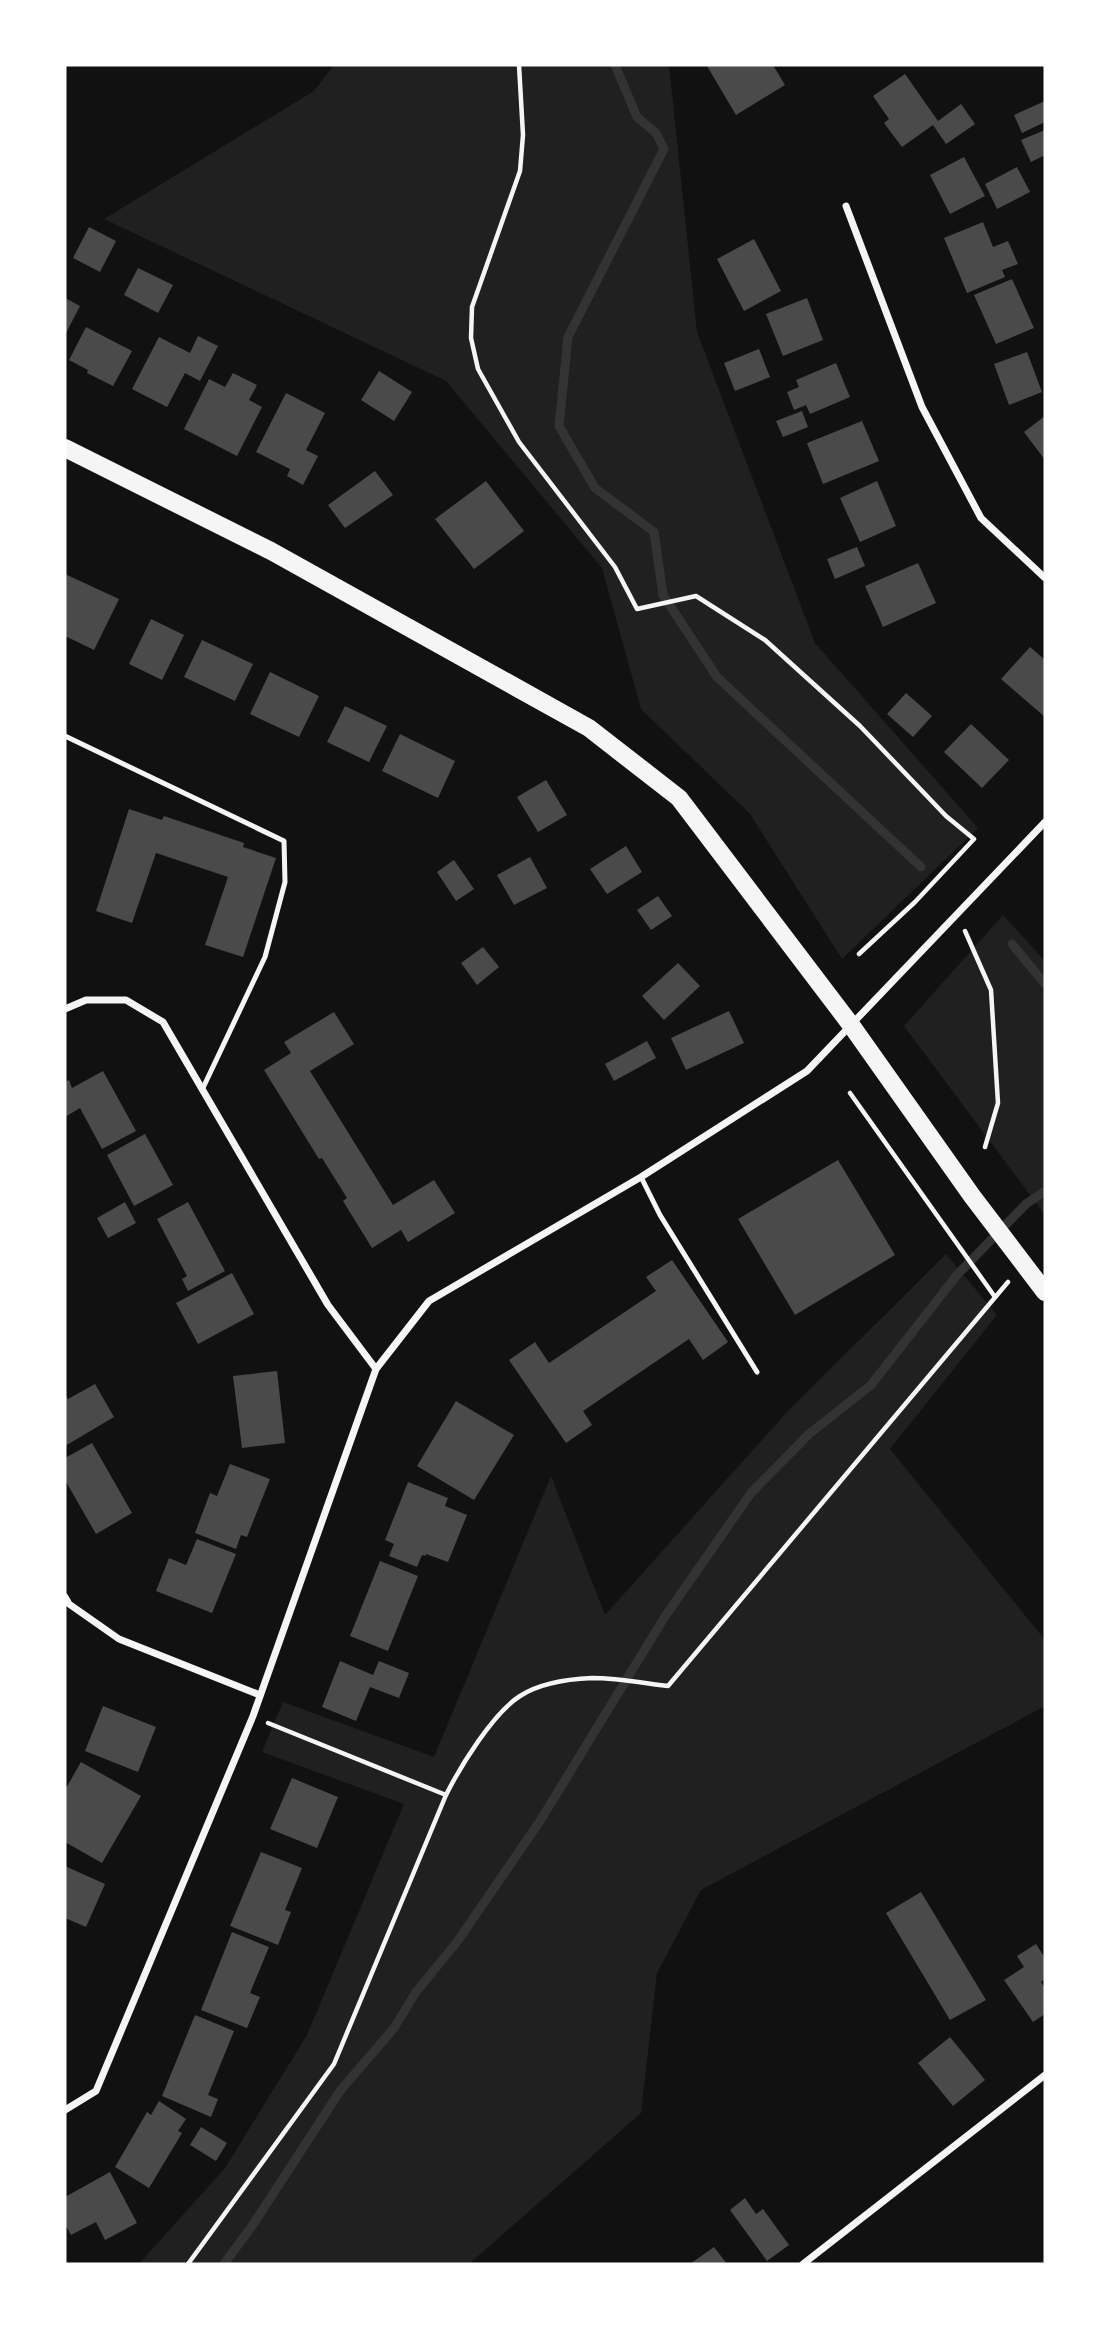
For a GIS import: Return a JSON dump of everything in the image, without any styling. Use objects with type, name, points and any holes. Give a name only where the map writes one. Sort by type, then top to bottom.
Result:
[{"type":"main road","points":[[65,447],[271,551],[589,727],[679,798],[851,1025],[972,1196],[1045,1292]]},
{"type":"street","points":[[846,206],[922,407],[974,506],[981,518],[1045,578]]},
{"type":"street","points":[[65,2110],[96,2091],[253,1716],[376,1369],[429,1301],[641,1177],[807,1071],[1045,822]]},
{"type":"street","points":[[65,1009],[86,1000],[126,1000],[163,1022],[328,1305],[376,1369]]},
{"type":"street","points":[[65,1597],[69,1604],[119,1639],[260,1695]]},
{"type":"street","points":[[803,2264],[1045,2075]]},
{"type":"lane","points":[[65,736],[284,841],[285,882],[265,957],[202,1090]]},
{"type":"lane","points":[[641,1177],[660,1215],[757,1372]]},
{"type":"path","points":[[519,65],[523,135],[520,171],[472,307],[471,338],[478,369],[519,442],[615,567],[638,609],[696,596],[765,640],[860,726],[946,816],[974,839],[915,902],[859,954]]},
{"type":"path","points":[[958,914],[991,990],[998,1103],[985,1147]]},
{"type":"path","points":[[188,2264],[334,2064],[446,1795],[467,1757],[520,1696],[556,1682],[611,1679],[668,1686],[995,1297],[850,1093]]},
{"type":"path","points":[[253,1716],[446,1795]]},
{"type":"shaded area","points":[[334,65],[669,65],[697,332],[815,643],[978,828],[842,959],[750,814],[641,709],[602,568],[446,381],[104,219],[314,91]]},
{"type":"shaded area","points":[[1003,915],[1045,961],[1045,1215],[904,1026]]},
{"type":"shaded area","points":[[946,1254],[997,1315],[890,1449],[1045,1640],[1045,1706],[701,1890],[657,1973],[641,2113],[469,2264],[139,2264],[225,2168],[307,2035],[404,1804],[262,1752],[283,1702],[434,1757],[551,1476],[605,1615],[788,1411]]},
{"type":"building","points":[[773,65],[785,85],[736,115],[707,66]]},
{"type":"building","points":[[905,74],[938,121],[961,104],[975,124],[946,144],[933,125],[902,147],[884,123],[889,119],[873,96]]},
{"type":"building","points":[[1045,101],[1045,122],[1022,133],[1014,115]]},
{"type":"building","points":[[1045,130],[1045,155],[1031,162],[1021,140]]},
{"type":"building","points":[[964,157],[985,196],[950,214],[930,175]]},
{"type":"building","points":[[1017,167],[1030,192],[997,209],[985,184]]},
{"type":"building","points":[[983,222],[993,247],[1008,241],[1018,264],[1002,270],[1005,277],[967,293],[944,238]]},
{"type":"building","points":[[89,227],[116,241],[100,272],[73,258]]},
{"type":"building","points":[[754,239],[781,291],[744,311],[717,259]]},
{"type":"building","points":[[138,268],[173,285],[158,313],[124,295]]},
{"type":"building","points":[[1012,279],[1034,328],[996,344],[974,295]]},
{"type":"building","points":[[65,298],[80,306],[65,335]]},
{"type":"building","points":[[807,298],[823,340],[783,356],[766,314]]},
{"type":"building","points":[[86,327],[132,351],[113,386],[69,360]]},
{"type":"building","points":[[198,336],[218,346],[200,381],[185,373],[167,407],[132,389],[159,337],[190,353]]},
{"type":"building","points":[[759,349],[770,377],[735,391],[724,363]]},
{"type":"building","points":[[1027,352],[1042,392],[1009,405],[994,364]]},
{"type":"building","points":[[836,363],[850,397],[810,414],[806,405],[794,410],[787,392],[799,387],[796,380]]},
{"type":"building","points":[[379,371],[412,392],[394,421],[361,400]]},
{"type":"building","points":[[233,373],[257,385],[249,400],[262,407],[237,456],[184,429],[209,379],[225,387]]},
{"type":"building","points":[[286,393],[325,413],[306,450],[318,456],[303,485],[287,476],[290,469],[256,452]]},
{"type":"building","points":[[802,411],[808,427],[783,437],[776,421]]},
{"type":"building","points":[[1045,416],[1045,460],[1024,432]]},
{"type":"building","points":[[862,421],[879,461],[823,484],[807,443]]},
{"type":"building","points":[[375,471],[393,495],[345,528],[328,505]]},
{"type":"building","points":[[486,481],[524,531],[474,569],[435,519]]},
{"type":"building","points":[[877,481],[896,526],[860,542],[840,498]]},
{"type":"building","points":[[857,547],[865,566],[835,579],[827,559]]},
{"type":"building","points":[[918,563],[936,603],[883,627],[865,586]]},
{"type":"building","points":[[65,574],[119,599],[94,650],[65,636]]},
{"type":"building","points":[[151,619],[184,635],[162,680],[129,664]]},
{"type":"building","points":[[202,640],[253,664],[235,701],[184,677]]},
{"type":"building","points":[[1030,647],[1045,660],[1045,717],[1001,679]]},
{"type":"building","points":[[270,672],[319,696],[299,737],[250,714]]},
{"type":"building","points":[[906,693],[932,716],[913,737],[887,714]]},
{"type":"building","points":[[345,706],[387,726],[369,762],[327,742]]},
{"type":"building","points":[[971,724],[1009,760],[982,788],[944,752]]},
{"type":"building","points":[[400,734],[455,761],[438,798],[382,771]]},
{"type":"building","points":[[546,780],[567,815],[538,832],[517,797]]},
{"type":"building","points":[[129,809],[162,820],[164,816],[244,843],[243,847],[276,858],[243,957],[205,945],[228,877],[156,853],[132,923],[96,911]]},
{"type":"building","points":[[626,846],[642,872],[607,894],[590,869]]},
{"type":"building","points":[[530,857],[547,888],[514,905],[497,875]]},
{"type":"building","points":[[454,860],[474,889],[456,901],[437,872]]},
{"type":"building","points":[[658,896],[672,916],[651,930],[637,910]]},
{"type":"building","points":[[483,947],[499,967],[477,985],[461,963]]},
{"type":"building","points":[[678,963],[700,986],[664,1020],[642,996]]},
{"type":"building","points":[[729,1011],[744,1043],[686,1070],[671,1038]]},
{"type":"building","points":[[334,1012],[354,1044],[310,1071],[393,1205],[434,1180],[455,1213],[408,1242],[401,1230],[372,1248],[343,1201],[347,1198],[322,1158],[319,1159],[264,1070],[291,1053],[284,1042]]},
{"type":"building","points":[[647,1041],[656,1058],[614,1081],[605,1064]]},
{"type":"building","points":[[103,1071],[136,1131],[102,1149],[80,1108],[65,1117],[65,1082],[69,1080],[72,1088]]},
{"type":"building","points":[[145,1134],[173,1185],[134,1206],[107,1155]]},
{"type":"building","points":[[838,1160],[895,1255],[795,1315],[738,1219]]},
{"type":"building","points":[[125,1202],[136,1223],[108,1238],[97,1218]]},
{"type":"building","points":[[188,1202],[225,1271],[188,1291],[182,1279],[187,1276],[157,1219]]},
{"type":"building","points":[[672,1260],[728,1342],[703,1360],[689,1339],[583,1411],[592,1425],[566,1443],[509,1360],[535,1342],[549,1363],[656,1291],[646,1277]]},
{"type":"building","points":[[232,1273],[254,1314],[198,1344],[176,1303]]},
{"type":"building","points":[[277,1371],[285,1443],[242,1448],[233,1376]]},
{"type":"building","points":[[95,1384],[114,1417],[65,1446],[65,1394],[68,1399]]},
{"type":"building","points":[[456,1401],[514,1435],[474,1500],[417,1466]]},
{"type":"building","points":[[92,1443],[132,1513],[96,1534],[65,1480],[65,1458]]},
{"type":"building","points":[[230,1464],[270,1479],[247,1537],[241,1535],[236,1549],[195,1533],[210,1493],[217,1496]]},
{"type":"building","points":[[408,1482],[448,1498],[445,1506],[467,1515],[448,1562],[426,1554],[422,1555],[417,1567],[389,1556],[394,1544],[385,1540]]},
{"type":"building","points":[[197,1539],[236,1554],[212,1613],[156,1591],[169,1558],[186,1565]]},
{"type":"building","points":[[380,1561],[418,1576],[388,1651],[350,1636]]},
{"type":"building","points":[[340,1661],[373,1675],[379,1661],[409,1673],[399,1698],[370,1687],[356,1721],[322,1707]]},
{"type":"building","points":[[103,1706],[156,1727],[138,1772],[85,1751]]},
{"type":"building","points":[[81,1762],[141,1796],[102,1863],[65,1842],[65,1790]]},
{"type":"building","points":[[292,1778],[338,1797],[317,1848],[270,1829]]},
{"type":"building","points":[[261,1852],[302,1868],[285,1910],[291,1912],[278,1945],[230,1926]]},
{"type":"building","points":[[65,1866],[105,1884],[86,1927],[65,1918]]},
{"type":"building","points":[[921,1892],[986,2000],[950,2020],[886,1913]]},
{"type":"building","points":[[232,1932],[269,1947],[250,1993],[260,1997],[247,2028],[201,2010]]},
{"type":"building","points":[[1036,1944],[1045,1958],[1045,1979],[1041,1982],[1045,1988],[1045,2014],[1033,2022],[1004,1980],[1024,1967],[1017,1956]]},
{"type":"building","points":[[195,2015],[234,2031],[208,2095],[218,2099],[211,2117],[162,2096]]},
{"type":"building","points":[[950,2037],[985,2080],[953,2106],[918,2063]]},
{"type":"building","points":[[159,2101],[186,2119],[178,2131],[182,2133],[149,2188],[115,2167],[147,2112],[151,2115]]},
{"type":"building","points":[[201,2127],[227,2143],[216,2161],[190,2145]]},
{"type":"building","points":[[110,2172],[137,2223],[105,2240],[96,2222],[71,2235],[65,2224],[65,2197]]},
{"type":"building","points":[[745,2198],[756,2214],[763,2209],[789,2245],[767,2261],[730,2210]]},
{"type":"building","points":[[714,2247],[727,2264],[690,2264]]},
{"type":"waterway","points":[[615,65],[637,117],[656,133],[664,149],[568,337],[559,426],[595,488],[654,532],[663,595],[717,677],[921,867]]},
{"type":"waterway","points":[[1012,944],[1045,984]]},
{"type":"waterway","points":[[224,2264],[340,2091],[394,2028],[416,1992],[457,1942],[540,1821],[664,1618],[751,1493],[809,1434],[871,1385],[957,1275],[1026,1204],[1045,1191]]}]
